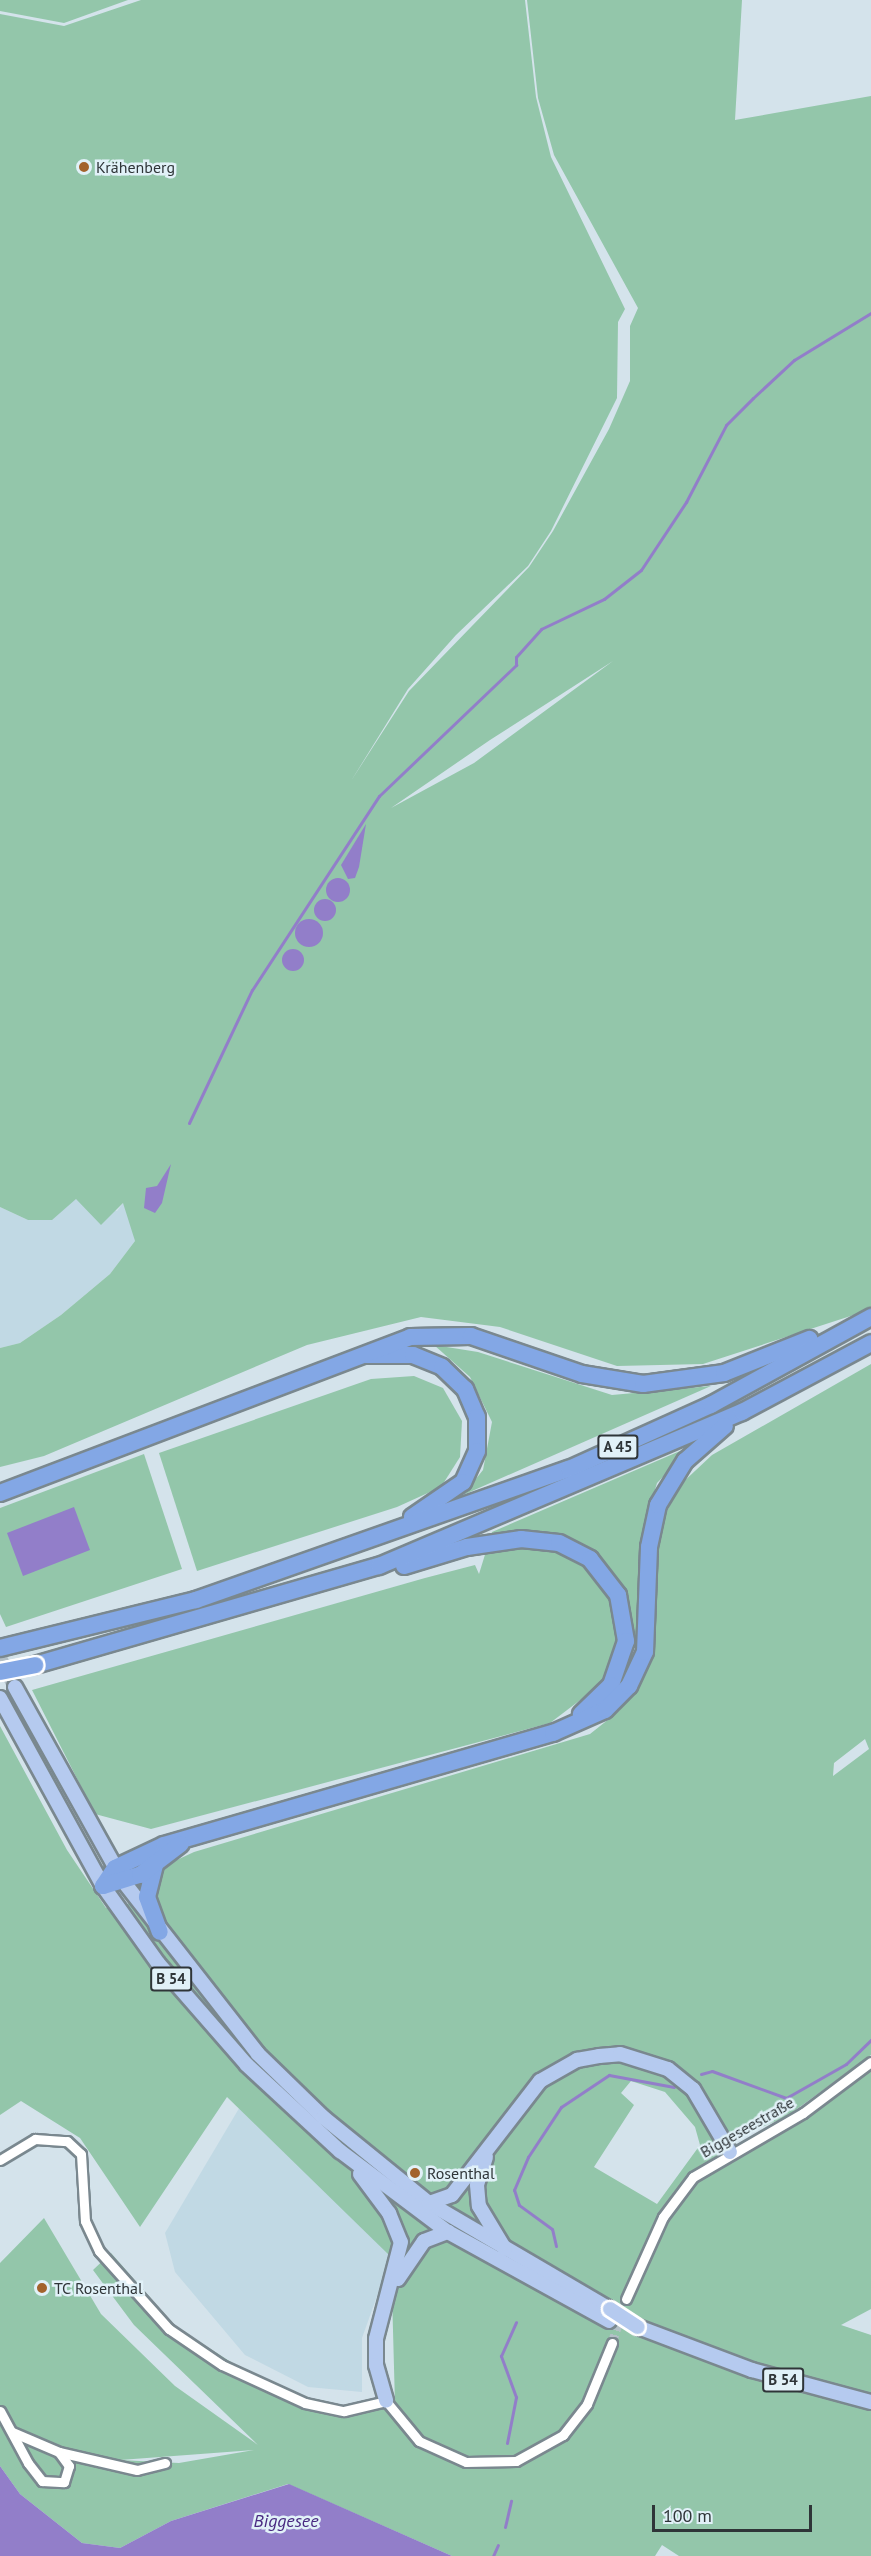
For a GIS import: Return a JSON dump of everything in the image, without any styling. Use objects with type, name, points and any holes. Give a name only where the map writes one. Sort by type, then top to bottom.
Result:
[{"type":"highway","points":[[5,1488],[395,1340],[455,1334],[501,1344],[582,1374],[663,1383],[748,1365],[871,1316]]},
{"type":"highway","name":"A 45","points":[[0,1648],[196,1600],[352,1548],[570,1469],[711,1405],[871,1316]]},
{"type":"highway","name":"A 45","points":[[0,1672],[35,1665],[379,1566],[742,1412],[871,1343]]},
{"type":"highway","points":[[352,1548],[447,1497],[469,1472],[478,1440],[470,1398],[442,1367],[413,1355],[354,1357]]},
{"type":"highway","points":[[104,1886],[119,1875],[200,1834],[553,1733],[605,1710],[636,1675],[648,1639],[649,1547],[658,1505],[685,1461],[742,1412]]},
{"type":"highway","points":[[379,1566],[405,1566],[467,1546],[520,1539],[570,1547],[598,1567],[613,1585],[625,1617],[621,1664],[596,1704],[553,1733]]},
{"type":"highway","points":[[119,1875],[155,1865],[200,1834]]},
{"type":"highway","points":[[155,1865],[147,1897],[160,1932]]},
{"type":"main road","name":"B 54","points":[[15,1687],[119,1875],[160,1932],[262,2058],[323,2117],[429,2203],[610,2315]]},
{"type":"main road","name":"B 54","points":[[0,1698],[104,1886],[158,1964],[251,2070],[340,2151],[448,2232],[610,2315],[752,2370],[871,2402]]},
{"type":"main road","points":[[429,2203],[452,2195],[526,2095],[557,2068],[620,2054],[668,2069],[693,2089],[730,2152]]},
{"type":"main road","points":[[497,2134],[480,2174],[479,2206],[510,2254]]},
{"type":"main road","points":[[340,2151],[397,2230],[401,2255],[389,2293],[375,2353],[386,2401]]},
{"type":"main road","points":[[389,2293],[424,2241],[448,2232]]},
{"type":"street","name":"Biggeseestraße","points":[[626,2299],[643,2255],[680,2191],[730,2152],[803,2113],[871,2062]]},
{"type":"street","points":[[0,2160],[45,2137],[74,2146],[83,2166],[85,2221],[99,2251],[169,2329],[222,2365],[305,2403],[344,2411],[386,2401],[419,2441],[447,2456],[466,2462],[516,2461],[542,2450],[577,2419],[612,2343]]},
{"type":"street","points":[[0,2411],[28,2463],[50,2484],[64,2482],[69,2471],[59,2452]]},
{"type":"street","points":[[12,2433],[59,2452],[137,2470],[165,2463]]},
{"type":"shaded area","points":[[76,1199],[117,1211],[123,1203],[129,1207],[135,1241],[110,1274],[61,1315],[20,1343],[0,1348],[0,1207],[28,1220]]},
{"type":"shaded area","points":[[241,2105],[391,2257],[362,2338],[362,2392],[308,2387],[245,2355],[175,2272],[165,2233]]},
{"type":"green space","points":[[0,0],[128,0],[64,23],[0,11]]},
{"type":"green space","points":[[141,0],[525,0],[536,97],[551,157],[625,309],[618,322],[617,398],[551,531],[528,566],[456,635],[408,689],[351,781],[409,691],[529,567],[553,531],[609,429],[630,381],[630,326],[638,308],[554,155],[538,98],[527,0],[742,0],[735,120],[871,96],[871,1308],[703,1364],[617,1366],[500,1327],[421,1317],[307,1345],[44,1456],[0,1467],[0,1348],[20,1343],[61,1315],[110,1274],[135,1241],[123,1203],[101,1225],[76,1199],[52,1220],[28,1220],[0,1207],[0,14],[64,26]],"holes":[[[613,661],[474,763],[391,808],[490,740]]]},
{"type":"green space","points":[[434,1345],[478,1352],[612,1395],[711,1386],[463,1495],[483,1470],[492,1422],[470,1377]]},
{"type":"green space","points":[[871,1364],[871,2055],[786,2117],[731,2140],[720,2123],[732,2150],[807,2117],[871,2069],[871,2309],[841,2325],[871,2335],[871,2556],[679,2556],[662,2545],[655,2556],[452,2556],[288,2484],[171,2521],[120,2548],[82,2543],[20,2494],[0,2466],[0,2263],[44,2218],[101,2314],[175,2386],[258,2445],[134,2325],[93,2270],[111,2253],[176,2327],[278,2392],[364,2411],[395,2404],[391,2257],[227,2097],[140,2227],[80,2138],[21,2101],[0,2115],[0,1726],[67,1850],[106,1908],[153,1899],[164,1866],[194,1852],[590,1734],[619,1711],[638,1685],[653,1646],[659,1528],[679,1486],[712,1455]],"holes":[[[865,1739],[869,1749],[833,1776],[834,1763]],[[631,2081],[665,2092],[695,2127],[700,2145],[657,2204],[594,2167],[634,2105],[621,2093]],[[254,2450],[179,2463],[120,2460]]]},
{"type":"green space","points":[[414,1376],[443,1388],[462,1421],[460,1457],[441,1487],[397,1507],[197,1571],[159,1453],[371,1379]]},
{"type":"green space","points":[[694,1445],[657,1483],[643,1529],[638,1628],[629,1663],[550,1723],[151,1829],[95,1814],[32,1690],[475,1565],[479,1574],[492,1532]]},
{"type":"green space","points":[[144,1454],[182,1569],[6,1627],[0,1614],[0,1508]]},
{"type":"water","points":[[366,824],[359,867],[355,878],[348,879],[341,865]]},
{"type":"water","points":[[338,878],[343,879],[349,885],[349,895],[343,901],[338,902],[333,901],[327,895],[326,890],[327,885],[333,879]]},
{"type":"water","points":[[325,899],[333,902],[336,910],[333,918],[325,921],[317,918],[314,910],[317,902]]},
{"type":"water","points":[[309,919],[319,923],[323,933],[319,943],[309,947],[299,943],[295,933],[299,923]]},
{"type":"water","points":[[289,949],[297,949],[304,956],[304,964],[297,971],[289,971],[282,964],[282,956]]},
{"type":"water","points":[[171,1164],[162,1203],[155,1213],[144,1208],[146,1188],[157,1186]]},
{"type":"water","points":[[74,1507],[90,1550],[23,1576],[7,1533]]},
{"type":"water","name":"Biggesee","points":[[0,2466],[20,2494],[82,2543],[120,2548],[171,2521],[289,2484],[452,2556],[0,2556]]},
{"type":"waterway","points":[[189,1123],[252,990],[379,796],[516,665],[516,657],[541,629],[604,599],[641,570],[686,502],[726,425],[794,360],[871,313]]},
{"type":"waterway","points":[[701,2074],[712,2071],[786,2098],[846,2064],[871,2040]]},
{"type":"waterway","points":[[556,2246],[552,2229],[519,2205],[514,2190],[528,2157],[561,2107],[609,2075],[674,2087]]},
{"type":"waterway","points":[[507,2443],[516,2397],[501,2356],[516,2322]]},
{"type":"waterway","points":[[505,2527],[511,2501]]},
{"type":"waterway","points":[[493,2556],[498,2545]]},
{"type":"tunnel","points":[[0,1658],[15,1687]]},
{"type":"tunnel","points":[[612,2343],[626,2299]]},
{"type":"place","name":"Krähenberg","points":[[84,167]]},
{"type":"place","name":"Rosenthal","points":[[415,2173]]},
{"type":"place","name":"TC Rosenthal","points":[[42,2288]]}]
